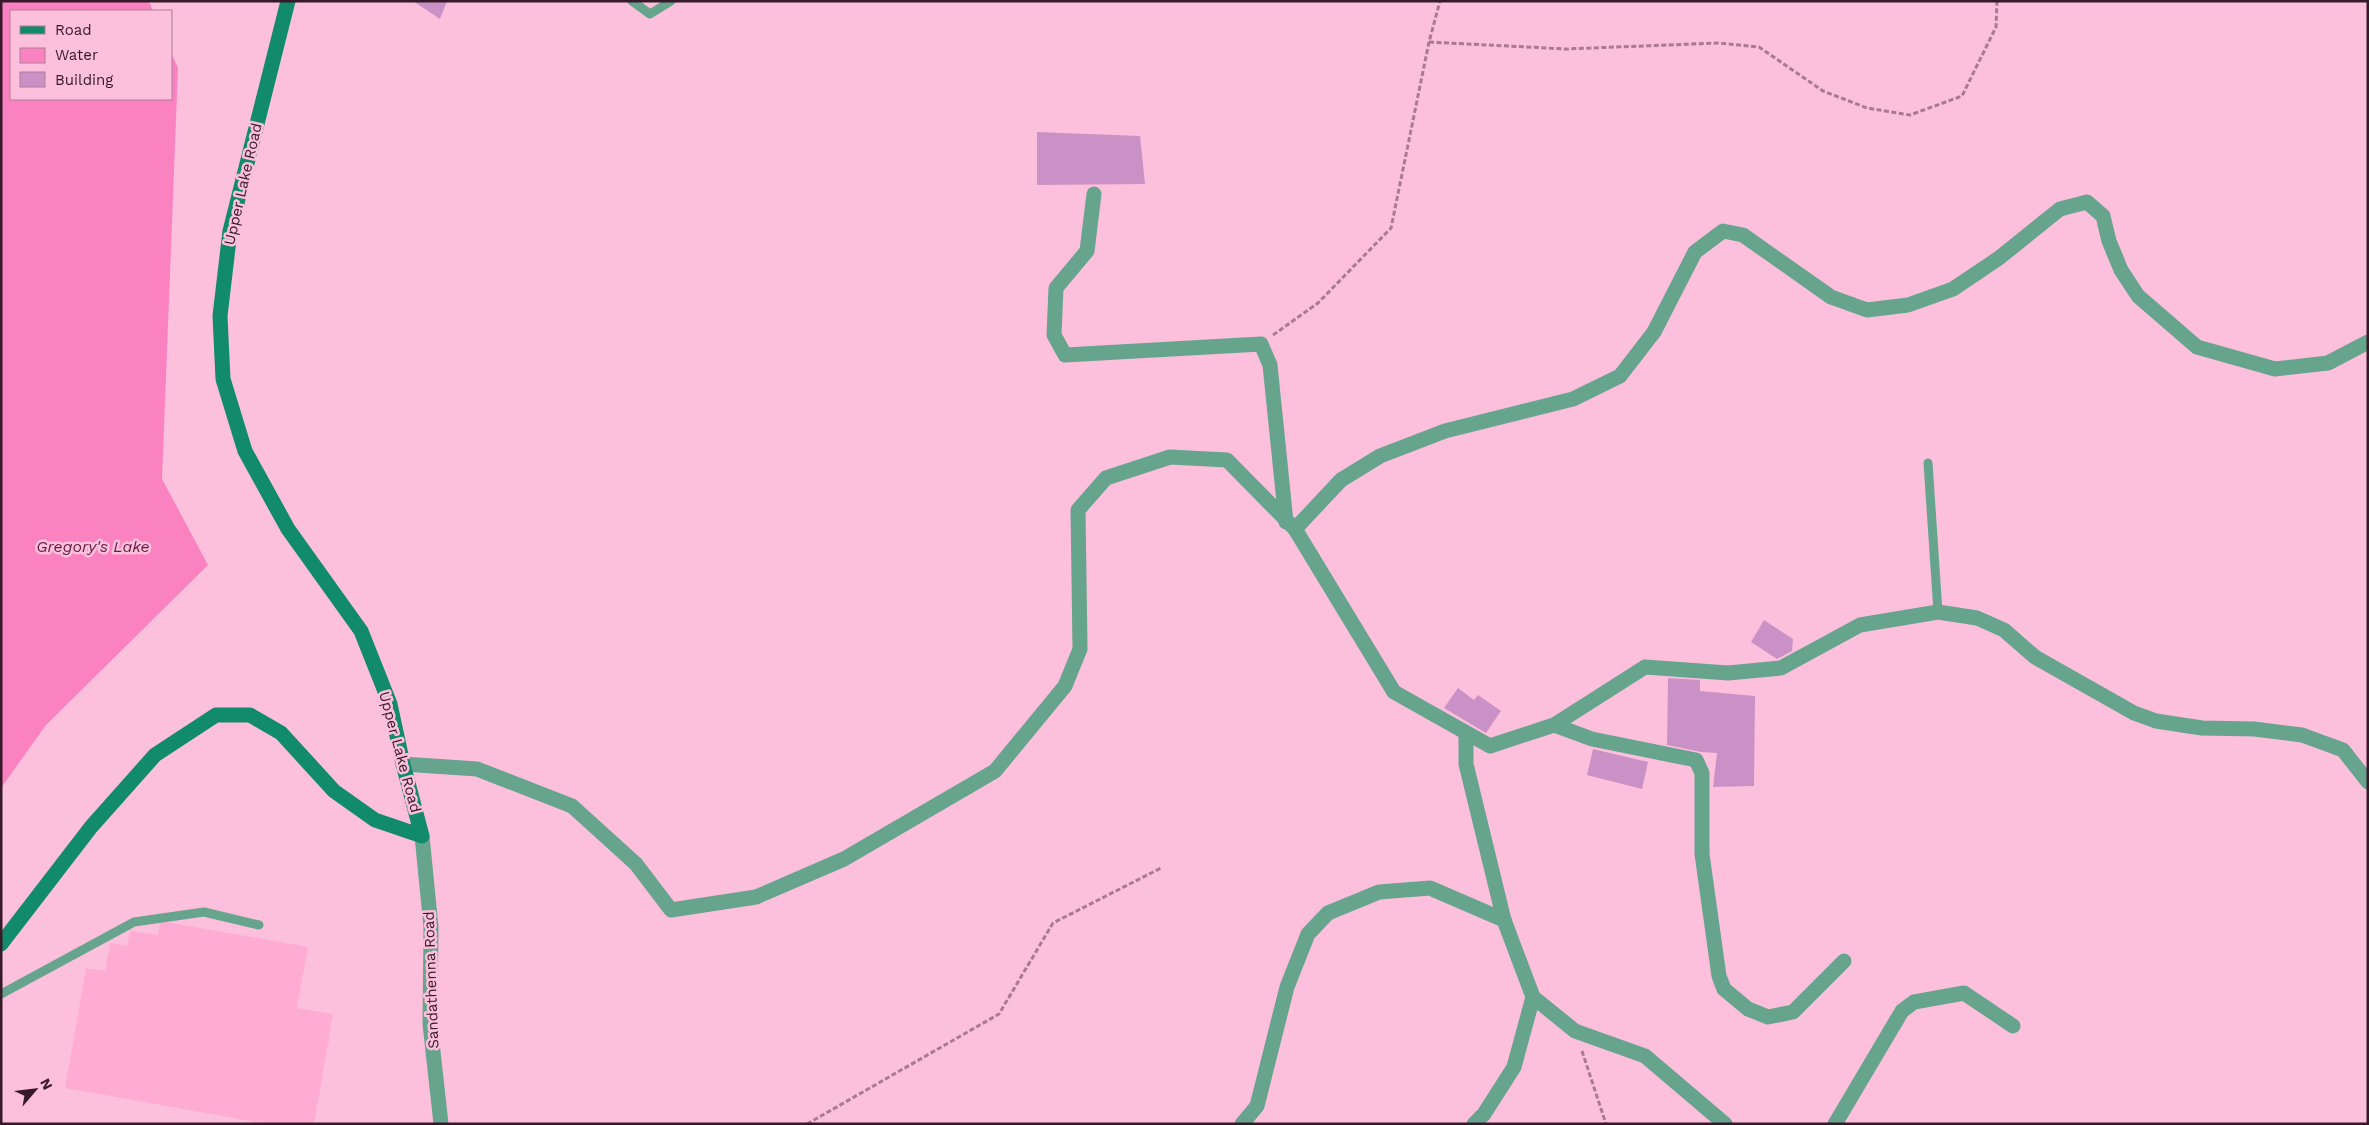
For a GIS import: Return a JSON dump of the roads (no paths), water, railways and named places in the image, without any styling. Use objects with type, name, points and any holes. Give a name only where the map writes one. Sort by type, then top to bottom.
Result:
[{"type":"street","name":"Upper Lake Road","points":[[288,1],[230,231],[220,316],[223,379],[245,451],[288,529],[361,632],[390,704],[403,764],[422,836]]},
{"type":"street","points":[[1094,194],[1087,251],[1056,288],[1054,335],[1065,355],[1261,344],[1270,365],[1290,525]]},
{"type":"street","points":[[1290,525],[1341,480],[1380,456],[1445,431],[1573,399],[1620,376],[1654,332],[1695,252],[1723,231],[1743,235],[1831,297],[1867,310],[1908,305],[1954,289],[1999,258],[2060,209],[2087,202],[2104,216],[2109,241],[2118,262],[2138,296],[2197,347],[2275,369],[2328,363],[2368,342]]},
{"type":"street","points":[[403,764],[476,768],[572,806],[636,864],[671,910],[756,897],[844,859],[994,771],[1065,686],[1080,649],[1078,510],[1106,478],[1170,457],[1227,460],[1290,525],[1394,692],[1490,746],[1554,724],[1645,667],[1728,673],[1782,668],[1860,625],[1938,612],[1977,618],[2004,630],[2035,657],[2134,713],[2156,721],[2202,728],[2254,729],[2302,736],[2343,750],[2368,782]]},
{"type":"street","name":"Upper Lake Road","points":[[1,944],[91,827],[155,755],[216,715],[250,715],[281,733],[340,796],[375,820],[422,836]]},
{"type":"street","points":[[1554,724],[1592,739],[1696,760],[1702,773],[1702,854],[1719,976],[1724,989],[1748,1009],[1768,1017],[1793,1012],[1844,960]]},
{"type":"street","points":[[1466,734],[1466,764],[1504,920],[1534,997],[1575,1031],[1645,1056],[1725,1124]]},
{"type":"street","name":"Sandathenna Road","points":[[422,836],[431,927],[430,1024],[441,1124]]},
{"type":"street","points":[[1242,1124],[1257,1106],[1287,986],[1308,934],[1328,913],[1379,892],[1430,888],[1504,920]]},
{"type":"street","points":[[1835,1124],[1902,1011],[1914,1002],[1964,993],[2013,1026]]},
{"type":"street","points":[[1474,1124],[1484,1114],[1514,1068],[1534,997]]},
{"type":"lane","points":[[632,1],[650,14],[672,1]]},
{"type":"lane","points":[[1928,463],[1938,612]]},
{"type":"lane","points":[[1,994],[134,922],[204,912],[258,925]]},
{"type":"water","name":"Gregory's Lake","points":[[1,1],[149,1],[153,10],[10,10],[10,100],[172,100],[172,55],[178,68],[162,479],[208,565],[46,725],[1,788]]}]
